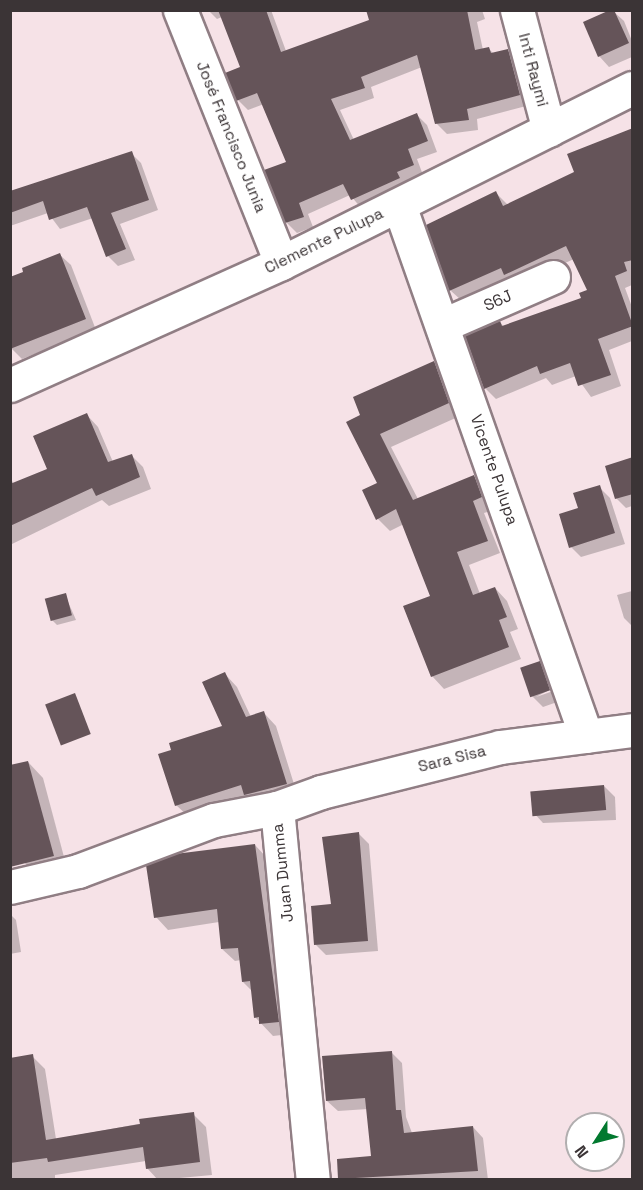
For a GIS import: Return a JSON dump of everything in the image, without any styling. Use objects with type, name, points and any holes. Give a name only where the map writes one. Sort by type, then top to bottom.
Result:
[{"type":"street","name":"José Francisco Junia","points":[[180,10],[281,263]]},
{"type":"street","name":"Inti Raymi","points":[[517,10],[549,130]]},
{"type":"street","name":"Clemente Pulupa","points":[[10,385],[281,263],[633,88]]},
{"type":"street","name":"Vicente Pulupa","points":[[399,205],[586,736]]},
{"type":"street","name":"S6J","points":[[443,325],[553,276]]},
{"type":"street","name":"Sara Sisa","points":[[277,808],[321,792],[500,747],[633,730]]},
{"type":"street","name":"Juan Dumma","points":[[10,886],[78,871],[214,820],[277,808],[313,1179]]},
{"type":"building","points":[[218,10],[266,10],[281,52],[369,20],[366,10],[467,10],[475,50],[489,47],[491,53],[508,49],[520,95],[467,109],[469,120],[435,124],[417,55],[361,77],[365,88],[331,99],[350,140],[417,113],[428,141],[408,149],[414,165],[397,172],[400,178],[351,200],[343,184],[299,203],[304,217],[285,223],[264,170],[286,162],[257,93],[236,101],[225,73],[240,67]]},
{"type":"building","points":[[614,10],[629,43],[598,57],[583,22]]},
{"type":"building","points":[[633,128],[633,260],[624,262],[627,271],[615,276],[633,326],[598,339],[611,375],[578,386],[570,363],[540,374],[537,366],[484,389],[465,336],[500,321],[502,326],[581,298],[579,293],[587,290],[566,246],[504,275],[501,268],[449,291],[426,225],[496,191],[503,206],[574,172],[567,154]]},
{"type":"building","points":[[132,151],[149,200],[111,213],[126,249],[106,257],[87,207],[49,220],[43,201],[10,213],[10,191]]},
{"type":"building","points":[[60,253],[86,319],[10,349],[10,277],[23,272],[22,268]]},
{"type":"building","points":[[434,361],[449,403],[380,434],[413,500],[474,475],[482,497],[473,501],[488,541],[457,552],[473,595],[495,587],[507,617],[499,620],[509,647],[431,677],[403,606],[430,596],[396,509],[376,520],[362,490],[377,483],[346,422],[360,415],[353,397]]},
{"type":"building","points":[[87,413],[108,462],[132,454],[140,477],[96,496],[92,488],[10,526],[10,484],[47,469],[33,436]]},
{"type":"building","points":[[633,457],[633,494],[615,499],[605,466]]},
{"type":"building","points":[[600,485],[615,533],[569,548],[559,514],[578,508],[573,493]]},
{"type":"building","points":[[66,593],[72,615],[51,621],[45,599]]},
{"type":"building","points":[[540,661],[550,690],[530,697],[520,668]]},
{"type":"building","points":[[225,672],[246,717],[264,711],[287,784],[244,795],[241,785],[175,806],[158,754],[171,750],[169,743],[222,726],[202,682]]},
{"type":"building","points":[[75,693],[91,734],[61,746],[45,704]]},
{"type":"building","points":[[28,761],[54,856],[10,867],[10,765]]},
{"type":"building","points":[[604,785],[606,810],[532,816],[530,791]]},
{"type":"building","points":[[359,832],[368,941],[314,945],[311,906],[331,904],[322,837]]},
{"type":"building","points":[[255,844],[279,1022],[259,1024],[259,1017],[254,1018],[250,981],[242,982],[238,948],[221,949],[217,909],[154,918],[146,865],[175,854]]},
{"type":"building","points":[[392,1051],[396,1110],[401,1110],[404,1133],[473,1126],[478,1171],[338,1179],[337,1159],[371,1156],[365,1098],[326,1101],[322,1056]]},
{"type":"building","points":[[33,1054],[46,1140],[140,1124],[139,1119],[194,1112],[200,1162],[146,1169],[143,1147],[48,1162],[47,1158],[10,1163],[10,1058]]}]
